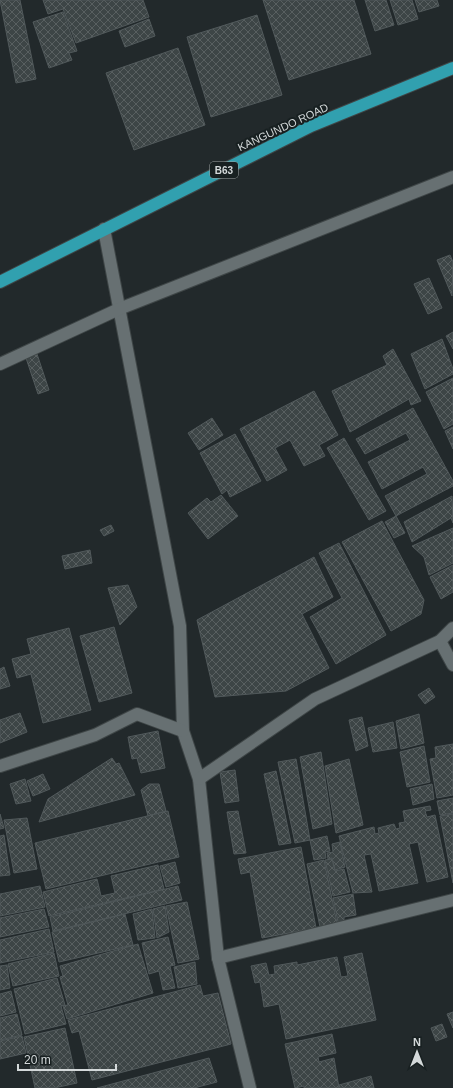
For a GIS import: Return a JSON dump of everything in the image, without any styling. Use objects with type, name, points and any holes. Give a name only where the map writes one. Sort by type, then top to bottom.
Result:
[{"type":"highway","name":"KANGUNDO ROAD","points":[[0,282],[311,126],[453,68]]},
{"type":"street","points":[[0,364],[119,309],[453,177]]},
{"type":"street","points":[[104,229],[180,626],[183,731],[199,779],[218,958],[250,1088]]},
{"type":"street","points":[[199,779],[315,699],[440,640],[453,628]]},
{"type":"street","points":[[440,640],[453,665]]},
{"type":"street","points":[[0,766],[95,735],[137,714],[183,731]]},
{"type":"street","points":[[218,958],[453,900]]},
{"type":"building","points":[[0,0],[20,0],[36,79],[16,83]]},
{"type":"building","points":[[43,0],[143,0],[149,17],[76,43],[63,9],[48,14]]},
{"type":"building","points":[[263,0],[354,0],[371,54],[289,80]]},
{"type":"building","points":[[365,0],[386,0],[394,25],[375,31]]},
{"type":"building","points":[[390,0],[412,0],[418,19],[398,25]]},
{"type":"building","points":[[415,0],[437,0],[439,6],[419,12]]},
{"type":"building","points":[[63,12],[77,51],[69,53],[72,60],[49,68],[33,22]]},
{"type":"building","points":[[257,15],[282,95],[211,117],[187,37]]},
{"type":"building","points":[[149,19],[155,36],[125,47],[119,31]]},
{"type":"building","points":[[178,48],[205,125],[134,150],[106,73]]},
{"type":"building","points":[[450,255],[453,262],[452,296],[437,260]]},
{"type":"building","points":[[429,278],[442,308],[428,314],[414,284]]},
{"type":"building","points":[[453,332],[453,349],[446,336]]},
{"type":"building","points":[[442,339],[453,369],[453,374],[425,389],[411,354]]},
{"type":"building","points":[[393,349],[421,401],[411,405],[409,399],[350,432],[332,391],[387,365],[383,356]]},
{"type":"building","points":[[37,354],[49,390],[38,394],[26,358]]},
{"type":"building","points":[[453,378],[453,424],[444,429],[426,392]]},
{"type":"building","points":[[314,391],[338,435],[319,445],[325,456],[304,466],[290,440],[275,448],[287,470],[267,481],[240,429]]},
{"type":"building","points":[[413,408],[453,481],[453,486],[396,516],[385,496],[427,474],[423,467],[382,489],[368,462],[410,440],[406,433],[365,454],[356,439]]},
{"type":"building","points":[[212,418],[223,435],[199,450],[188,433]]},
{"type":"building","points":[[453,427],[453,449],[445,431]]},
{"type":"building","points":[[235,434],[261,481],[230,497],[227,490],[222,494],[200,453]]},
{"type":"building","points":[[344,438],[386,511],[369,520],[327,448]]},
{"type":"building","points":[[221,495],[238,516],[208,539],[188,513],[207,498],[211,502]]},
{"type":"building","points":[[452,496],[453,523],[451,518],[412,542],[404,522]]},
{"type":"building","points":[[396,516],[405,533],[394,538],[385,522]]},
{"type":"building","points":[[382,521],[424,600],[421,614],[391,631],[342,542]]},
{"type":"building","points":[[111,525],[114,531],[104,536],[100,530]]},
{"type":"building","points":[[453,528],[453,563],[429,575],[424,557],[412,546]]},
{"type":"building","points":[[339,543],[386,635],[336,664],[310,617],[342,598],[319,553]]},
{"type":"building","points":[[90,550],[92,563],[65,569],[62,556]]},
{"type":"building","points":[[314,557],[333,597],[302,614],[329,668],[286,691],[215,697],[197,620]]},
{"type":"building","points":[[453,565],[453,592],[441,599],[430,577]]},
{"type":"building","points":[[128,585],[137,607],[120,625],[108,588]]},
{"type":"building","points":[[114,627],[132,693],[99,702],[80,636]]},
{"type":"building","points":[[69,628],[91,710],[43,723],[31,674],[17,678],[12,659],[31,654],[27,639]]},
{"type":"building","points":[[4,667],[10,686],[0,689],[0,669]]},
{"type":"building","points":[[429,688],[435,697],[425,704],[418,695]]},
{"type":"building","points":[[20,713],[27,732],[0,743],[0,720]]},
{"type":"building","points":[[419,714],[424,743],[401,749],[396,721]]},
{"type":"building","points":[[362,717],[368,746],[356,751],[349,720]]},
{"type":"building","points":[[393,722],[397,748],[373,752],[368,728]]},
{"type":"building","points":[[158,731],[165,768],[141,773],[137,758],[132,759],[128,737]]},
{"type":"building","points":[[453,744],[453,795],[437,798],[430,759],[436,758],[435,747]]},
{"type":"building","points":[[424,746],[430,782],[407,787],[400,752]]},
{"type":"building","points":[[321,752],[332,824],[313,829],[300,757]]},
{"type":"building","points":[[112,758],[116,764],[119,763],[135,795],[39,822],[48,799]]},
{"type":"building","points":[[296,759],[310,840],[295,843],[278,762]]},
{"type":"building","points":[[349,759],[363,825],[336,833],[325,766]]},
{"type":"building","points":[[235,770],[239,801],[225,803],[220,772]]},
{"type":"building","points":[[276,771],[291,843],[279,845],[264,774]]},
{"type":"building","points":[[43,774],[50,789],[33,796],[27,781]]},
{"type":"building","points":[[25,779],[31,801],[16,804],[10,784]]},
{"type":"building","points":[[149,784],[159,784],[166,811],[148,816],[141,790]]},
{"type":"building","points":[[432,784],[434,799],[413,805],[410,789]]},
{"type":"building","points":[[453,798],[453,813],[440,815],[437,801]]},
{"type":"building","points":[[430,806],[431,810],[425,811],[427,817],[435,815],[448,877],[427,882],[418,842],[409,844],[418,883],[379,891],[371,854],[364,855],[372,892],[353,893],[339,836],[374,827],[375,834],[379,833],[378,828],[394,824],[396,829],[400,828],[399,823],[405,822],[403,811]]},
{"type":"building","points":[[168,811],[179,857],[46,889],[35,843]]},
{"type":"building","points":[[238,811],[246,853],[234,854],[227,812]]},
{"type":"building","points":[[0,814],[4,828],[0,829]]},
{"type":"building","points":[[453,814],[453,883],[440,816]]},
{"type":"building","points":[[27,818],[37,869],[14,873],[4,820]]},
{"type":"building","points":[[4,835],[10,875],[0,876],[0,836]]},
{"type":"building","points":[[327,836],[330,851],[325,852],[326,858],[314,860],[310,840]]},
{"type":"building","points":[[340,842],[345,867],[335,870],[332,858],[328,859],[327,853],[333,852],[332,844]]},
{"type":"building","points":[[301,847],[316,928],[262,938],[250,872],[241,874],[238,859]]},
{"type":"building","points":[[332,859],[335,871],[344,869],[350,892],[333,896],[325,860]]},
{"type":"building","points":[[324,860],[337,923],[320,927],[307,864]]},
{"type":"building","points":[[175,862],[180,883],[166,887],[160,866]]},
{"type":"building","points":[[158,865],[164,889],[49,916],[43,892],[97,879],[101,896],[115,893],[111,876]]},
{"type":"building","points":[[40,886],[45,907],[0,916],[0,894]]},
{"type":"building","points":[[178,886],[182,900],[53,931],[50,917]]},
{"type":"building","points":[[353,894],[356,915],[344,917],[344,921],[338,922],[333,898]]},
{"type":"building","points":[[187,902],[199,959],[178,963],[166,906]]},
{"type":"building","points":[[165,906],[169,932],[157,938],[153,909]]},
{"type":"building","points":[[44,909],[49,927],[0,937],[0,918]]},
{"type":"building","points":[[152,909],[155,938],[138,940],[133,914]]},
{"type":"building","points":[[125,914],[133,945],[59,962],[52,932]]},
{"type":"building","points":[[49,929],[54,952],[0,963],[0,940]]},
{"type":"building","points":[[168,937],[175,965],[170,966],[175,988],[163,990],[159,971],[149,974],[142,943]]},
{"type":"building","points":[[138,944],[153,993],[67,1019],[63,1006],[68,1005],[60,977],[63,976],[60,966]]},
{"type":"building","points":[[54,953],[59,976],[13,986],[8,964]]},
{"type":"building","points":[[362,953],[376,1020],[286,1039],[279,1004],[264,1007],[260,982],[255,983],[251,966],[266,963],[269,975],[275,974],[274,966],[297,962],[297,965],[337,957],[341,977],[348,976],[344,957]]},
{"type":"building","points":[[195,962],[197,984],[178,988],[174,967]]},
{"type":"building","points":[[7,965],[10,988],[0,990],[0,966]]},
{"type":"building","points":[[57,978],[65,1005],[61,1006],[66,1024],[25,1034],[14,989]]},
{"type":"building","points":[[200,985],[203,996],[218,993],[231,1044],[92,1080],[79,1031],[72,1033],[68,1020]]},
{"type":"building","points":[[11,991],[16,1012],[0,1016],[0,994]]},
{"type":"building","points":[[453,1012],[453,1028],[447,1014]]},
{"type":"building","points":[[17,1014],[22,1035],[0,1040],[0,1018]]},
{"type":"building","points":[[442,1024],[447,1037],[436,1041],[431,1028]]},
{"type":"building","points":[[65,1028],[77,1083],[54,1088],[35,1088],[24,1037]]},
{"type":"building","points":[[332,1034],[336,1053],[318,1057],[319,1062],[334,1058],[339,1088],[304,1088],[304,1086],[295,1088],[285,1044]]},
{"type":"building","points":[[22,1036],[26,1053],[0,1059],[0,1041]]},
{"type":"building","points":[[209,1058],[217,1082],[194,1088],[97,1088]]},
{"type":"building","points":[[371,1076],[374,1088],[340,1088],[339,1085]]}]
